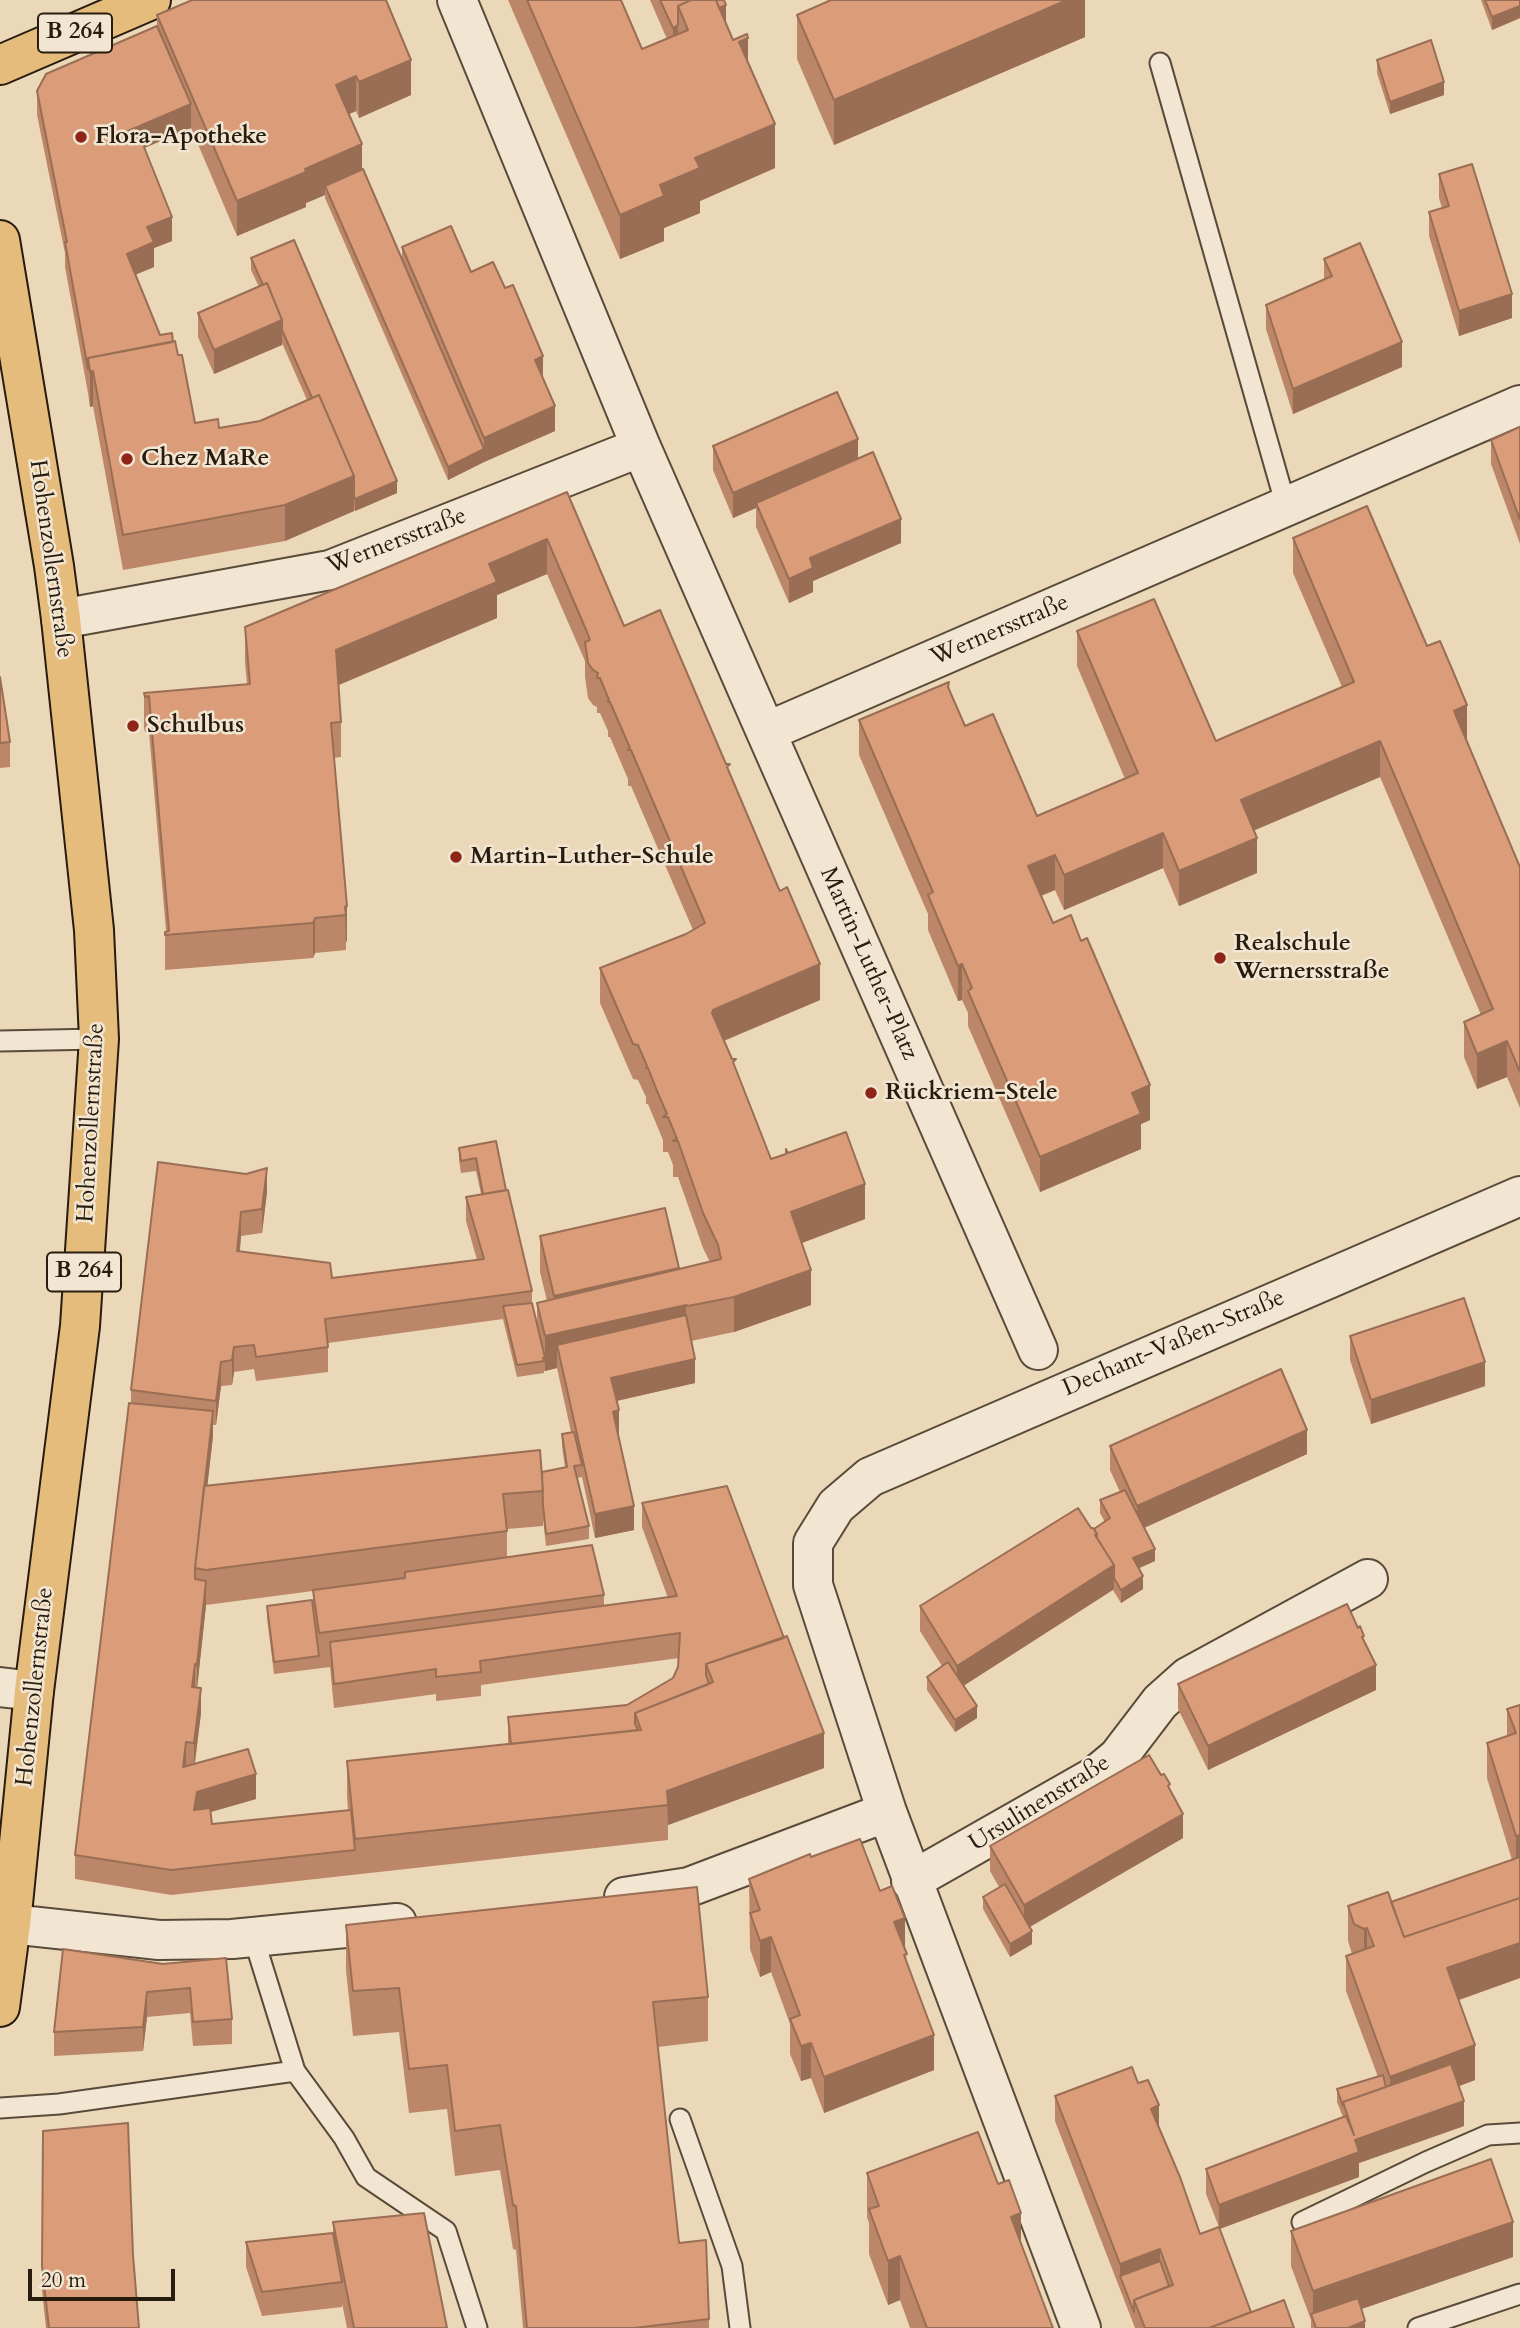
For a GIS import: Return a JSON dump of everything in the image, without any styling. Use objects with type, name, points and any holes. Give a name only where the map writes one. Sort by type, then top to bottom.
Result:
[{"type":"main road","name":"B 264","points":[[0,65],[150,0]]},
{"type":"main road","name":"Hohenzollernstraße","points":[[0,240],[61,619],[94,930],[99,1039],[80,1326],[17,1689],[11,1924],[0,2007]]},
{"type":"street","points":[[457,0],[641,447],[766,732]]},
{"type":"street","name":"Wernersstraße","points":[[766,732],[1520,405]]},
{"type":"street","name":"Wernersstraße","points":[[61,619],[330,570],[641,447]]},
{"type":"street","name":"Martin-Luther-Platz","points":[[766,732],[1038,1350]]},
{"type":"street","name":"Dechant-Vaßen-Straße","points":[[887,1812],[813,1585],[813,1543],[836,1506],[870,1477],[1520,1196]]},
{"type":"street","name":"Ursulinenstraße","points":[[911,1881],[1094,1777],[1118,1757],[1160,1702],[1188,1676],[1368,1579]]},
{"type":"street","points":[[593,1901],[689,1887],[887,1812],[1082,2328]]},
{"type":"street","points":[[11,1924],[159,1940],[253,1936],[436,1919]]},
{"type":"lane","points":[[1160,63],[1286,506]]},
{"type":"lane","points":[[0,1041],[99,1039]]},
{"type":"lane","points":[[253,1936],[295,2071],[344,2138],[366,2177],[446,2231],[477,2328]]},
{"type":"lane","points":[[0,2108],[59,2104],[295,2071]]},
{"type":"lane","points":[[680,2119],[732,2266],[740,2328]]},
{"type":"lane","points":[[1302,2222],[1489,2135],[1520,2133]]},
{"type":"lane","points":[[1418,2328],[1520,2294]]},
{"type":"building","points":[[192,0],[386,0],[411,60],[359,82],[356,76],[336,85],[362,144],[305,169],[306,172],[237,201],[157,15]]},
{"type":"building","points":[[527,0],[621,0],[642,49],[688,30],[678,6],[691,0],[716,0],[733,40],[747,34],[748,38],[739,42],[775,124],[695,158],[700,168],[660,185],[664,196],[620,215]]},
{"type":"building","points":[[660,0],[691,0],[678,6],[678,25],[673,28]]},
{"type":"building","points":[[716,0],[724,0],[726,5],[719,8]]},
{"type":"building","points":[[831,0],[1067,0],[834,100],[797,15]]},
{"type":"building","points":[[1485,0],[1520,0],[1520,6],[1492,17]]},
{"type":"building","points":[[157,26],[191,104],[128,131],[134,145],[142,142],[172,217],[147,227],[154,242],[127,254],[160,335],[172,333],[173,342],[88,358],[88,369],[67,242],[37,91],[46,74]]},
{"type":"building","points":[[1431,40],[1444,82],[1390,102],[1377,60]]},
{"type":"building","points":[[1472,164],[1512,294],[1459,311],[1429,212],[1449,206],[1439,174]]},
{"type":"building","points":[[363,169],[484,449],[448,467],[325,186]]},
{"type":"building","points":[[451,226],[471,272],[493,262],[505,288],[513,285],[543,356],[535,360],[555,406],[484,438],[402,247]]},
{"type":"building","points":[[294,240],[397,481],[355,499],[354,476],[319,395],[312,398],[282,330],[282,320],[267,283],[263,285],[251,258]]},
{"type":"building","points":[[1360,243],[1402,342],[1293,389],[1266,305],[1332,276],[1324,259]]},
{"type":"building","points":[[267,283],[282,320],[214,350],[198,313]]},
{"type":"building","points":[[175,341],[178,355],[182,355],[195,423],[218,419],[219,428],[260,421],[319,395],[354,476],[285,505],[123,535],[93,371],[90,372],[88,358]]},
{"type":"building","points":[[837,392],[858,439],[733,493],[713,446]]},
{"type":"building","points":[[1520,427],[1520,520],[1491,440]]},
{"type":"building","points":[[873,452],[901,519],[810,558],[813,568],[789,579],[756,503]]},
{"type":"building","points":[[567,492],[624,626],[660,610],[726,764],[730,764],[727,767],[778,887],[780,891],[787,887],[820,964],[713,1010],[712,1013],[732,1059],[736,1059],[733,1062],[771,1159],[786,1154],[786,1149],[788,1153],[846,1132],[865,1184],[791,1212],[811,1270],[734,1297],[545,1336],[537,1303],[721,1259],[678,1141],[673,1141],[677,1139],[668,1117],[663,1117],[667,1114],[648,1068],[638,1045],[633,1044],[600,968],[686,934],[705,923],[631,750],[628,750],[630,748],[608,702],[600,678],[597,678],[598,673],[588,663],[585,642],[590,640],[547,539],[489,564],[497,582],[336,650],[341,722],[331,723],[346,915],[315,918],[313,923],[165,935],[165,932],[169,931],[149,696],[145,697],[144,693],[250,684],[245,627]]},
{"type":"building","points":[[1367,506],[1427,646],[1440,641],[1452,669],[1467,705],[1454,711],[1520,867],[1520,1072],[1507,1041],[1477,1054],[1464,1022],[1493,1009],[1380,741],[1241,800],[1257,838],[1179,871],[1163,833],[1064,875],[1055,855],[1028,866],[1053,923],[1071,915],[1081,941],[1087,938],[1150,1085],[1132,1093],[1141,1114],[1040,1157],[968,991],[972,988],[962,964],[958,966],[928,895],[933,892],[859,720],[949,682],[948,687],[965,726],[993,714],[1037,816],[1138,773],[1077,631],[1154,599],[1216,741],[1354,682],[1293,538]]},
{"type":"building","points":[[0,677],[10,742],[0,743]]},
{"type":"building","points":[[496,1141],[506,1190],[483,1194],[476,1158],[461,1161],[459,1148]]},
{"type":"building","points":[[158,1162],[246,1174],[267,1168],[262,1209],[241,1212],[237,1251],[330,1263],[332,1278],[484,1259],[466,1197],[508,1190],[532,1291],[325,1319],[328,1347],[256,1357],[254,1345],[234,1347],[232,1360],[221,1362],[216,1401],[131,1390]]},
{"type":"building","points":[[665,1208],[679,1268],[554,1296],[540,1236]]},
{"type":"building","points":[[1464,1298],[1485,1362],[1371,1400],[1350,1336]]},
{"type":"building","points":[[532,1303],[545,1358],[544,1361],[517,1365],[503,1306]]},
{"type":"building","points":[[686,1315],[695,1359],[611,1378],[619,1410],[613,1412],[634,1506],[595,1514],[557,1345]]},
{"type":"building","points":[[1281,1369],[1307,1430],[1137,1506],[1110,1446]]},
{"type":"building","points":[[129,1403],[213,1411],[195,1568],[195,1579],[206,1581],[192,1687],[201,1688],[194,1743],[186,1742],[183,1767],[248,1749],[256,1774],[197,1792],[194,1810],[210,1808],[212,1824],[351,1810],[355,1850],[171,1870],[75,1855]]},
{"type":"building","points":[[574,1432],[582,1465],[574,1466],[589,1526],[546,1534],[542,1472],[567,1467],[562,1434]]},
{"type":"building","points":[[540,1450],[543,1491],[503,1494],[507,1531],[206,1570],[195,1568],[204,1486]]},
{"type":"building","points":[[727,1486],[784,1638],[706,1664],[709,1684],[635,1713],[638,1730],[511,1744],[508,1717],[627,1705],[673,1678],[678,1667],[680,1633],[480,1661],[481,1672],[436,1677],[436,1669],[334,1684],[330,1642],[677,1596],[642,1503]]},
{"type":"building","points":[[1125,1490],[1155,1549],[1133,1558],[1143,1576],[1121,1590],[1114,1578],[1114,1565],[1094,1529],[1110,1518],[1100,1500]]},
{"type":"building","points":[[1078,1508],[1097,1534],[1095,1535],[1114,1565],[957,1666],[920,1606]]},
{"type":"building","points":[[592,1545],[604,1595],[319,1633],[313,1590],[405,1578],[405,1572]]},
{"type":"building","points":[[312,1600],[319,1656],[274,1662],[267,1606]]},
{"type":"building","points":[[1347,1604],[1358,1628],[1360,1626],[1364,1636],[1362,1637],[1376,1665],[1208,1746],[1178,1684]]},
{"type":"building","points":[[787,1636],[824,1733],[667,1791],[668,1805],[355,1839],[347,1761],[641,1730],[635,1713],[713,1682],[706,1664]]},
{"type":"building","points":[[948,1662],[977,1706],[955,1720],[927,1677]]},
{"type":"building","points":[[1520,1705],[1520,1835],[1516,1836],[1487,1743],[1516,1733],[1507,1709]]},
{"type":"building","points":[[1149,1755],[1170,1784],[1168,1786],[1183,1814],[1024,1905],[990,1846]]},
{"type":"building","points":[[860,1839],[880,1891],[892,1886],[905,1918],[894,1922],[934,2035],[824,2077],[811,2043],[801,2046],[790,2019],[800,2015],[771,1937],[760,1941],[750,1913],[760,1910],[749,1879],[810,1854],[811,1857]]},
{"type":"building","points":[[1520,1857],[1520,1898],[1404,1937],[1391,1902]]},
{"type":"building","points":[[1005,1884],[1032,1931],[1010,1944],[983,1897]]},
{"type":"building","points":[[697,1887],[708,1997],[653,2002],[679,2243],[706,2240],[709,2319],[634,2328],[527,2328],[516,2206],[513,2205],[500,2125],[455,2131],[447,2065],[409,2069],[399,1988],[353,1991],[346,1925]]},
{"type":"building","points":[[1388,1892],[1404,1937],[1520,1898],[1520,1943],[1447,1968],[1475,2045],[1390,2077],[1346,1956],[1374,1946],[1367,1928],[1354,1924],[1348,1906]]},
{"type":"building","points":[[63,1949],[163,1964],[226,1958],[232,2019],[193,2022],[190,1988],[147,1992],[143,2027],[54,2032]]},
{"type":"building","points":[[1451,2064],[1464,2101],[1355,2140],[1359,2152],[1219,2205],[1206,2169],[1346,2116],[1354,2135],[1343,2102]]},
{"type":"building","points":[[1132,2067],[1138,2083],[1148,2080],[1159,2105],[1151,2109],[1180,2177],[1200,2234],[1219,2227],[1251,2312],[1209,2328],[1145,2328],[1134,2300],[1173,2285],[1160,2249],[1120,2264],[1055,2096]]},
{"type":"building","points":[[1383,2075],[1386,2087],[1343,2102],[1343,2106],[1337,2089]]},
{"type":"building","points":[[128,2123],[139,2328],[49,2328],[42,2266],[43,2131]]},
{"type":"building","points":[[978,2132],[998,2184],[1009,2180],[1021,2213],[1011,2217],[1053,2328],[927,2328],[900,2256],[888,2261],[869,2209],[879,2206],[867,2173]]},
{"type":"building","points":[[1491,2159],[1513,2222],[1313,2291],[1291,2231]]},
{"type":"building","points":[[424,2213],[447,2328],[354,2328],[333,2222]]},
{"type":"building","points":[[333,2233],[342,2282],[262,2292],[246,2242]]},
{"type":"building","points":[[1160,2261],[1169,2286],[1134,2300],[1134,2312],[1120,2276]]},
{"type":"building","points":[[1358,2298],[1365,2321],[1348,2328],[1316,2328],[1311,2314]]},
{"type":"building","points":[[1284,2300],[1294,2328],[1209,2328]]},
{"type":"place","name":"Flora-Apotheke","points":[[81,137]]},
{"type":"place","name":"Chez MaRe","points":[[127,459]]},
{"type":"place","name":"Schulbus","points":[[133,726]]},
{"type":"place","name":"Martin-Luther-Schule","points":[[456,857]]},
{"type":"place","name":"Realschule Wernersstraße","points":[[1220,958]]},
{"type":"place","name":"Rückriem-Stele","points":[[871,1093]]}]
